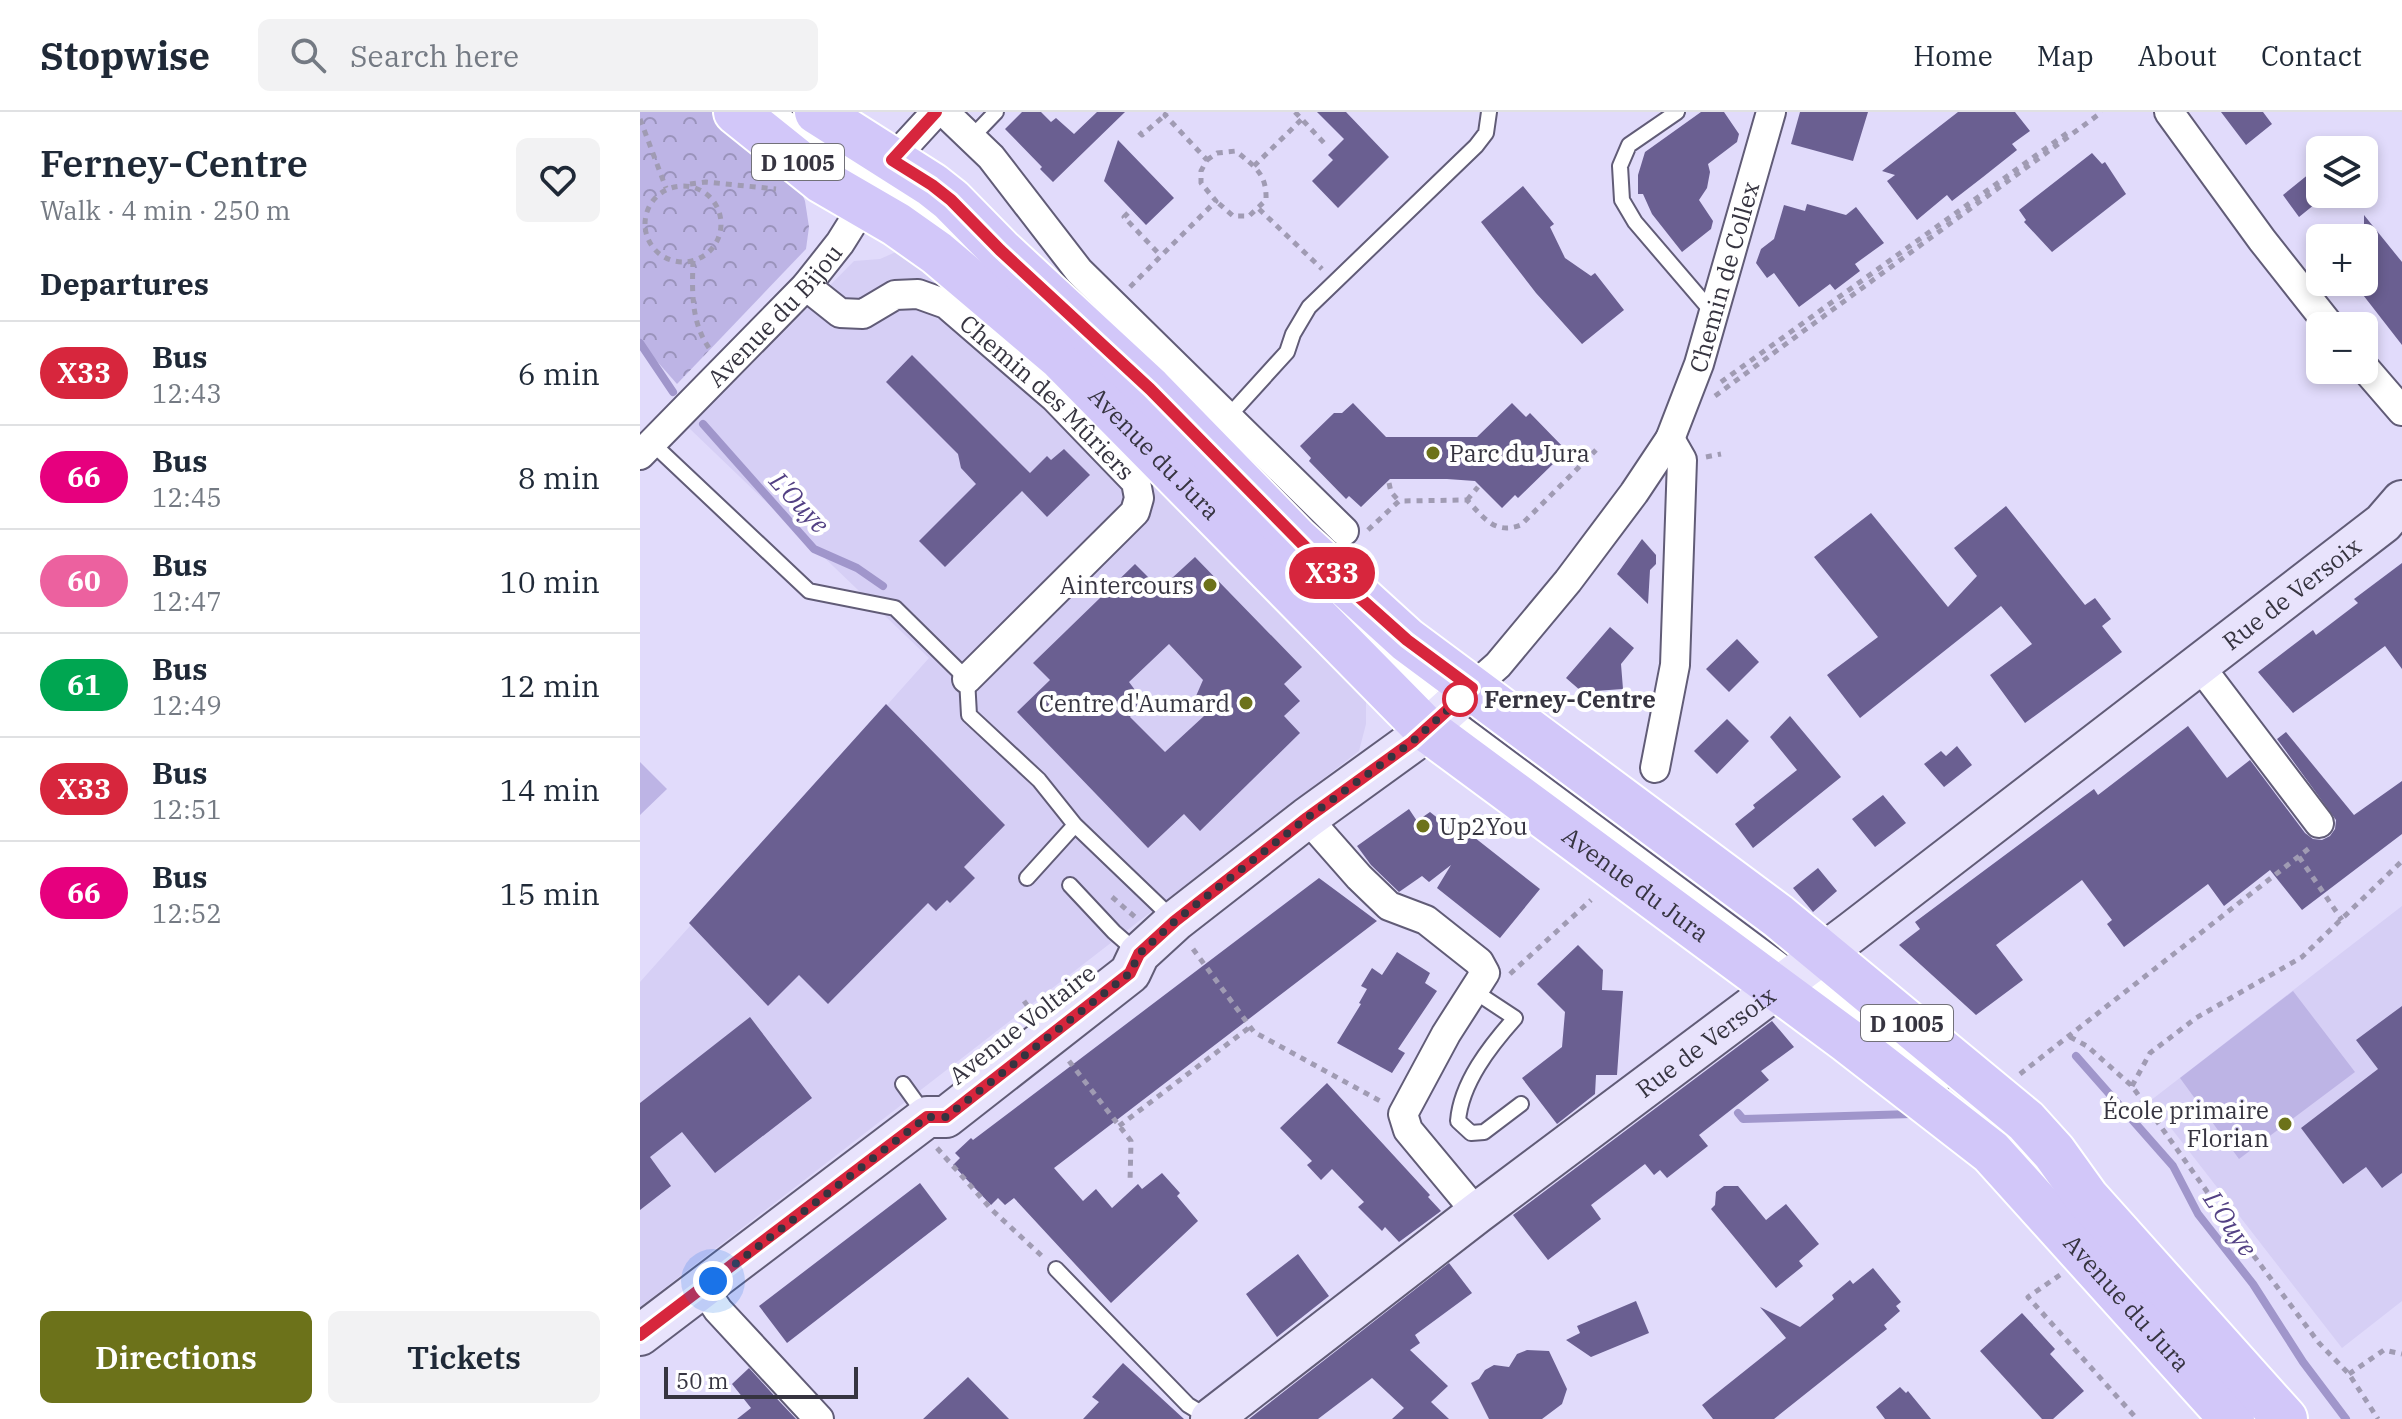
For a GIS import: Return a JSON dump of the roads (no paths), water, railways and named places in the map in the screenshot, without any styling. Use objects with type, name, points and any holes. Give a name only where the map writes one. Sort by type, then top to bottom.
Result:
[{"type":"main road","name":"Avenue du Jura","points":[[736,112],[822,181],[932,185],[1159,398],[1322,564],[1407,640],[1448,709],[1778,916],[1798,971],[1991,1152],[2232,1419]]},
{"type":"main road","name":"Avenue du Jura","points":[[817,112],[878,183],[896,224],[937,253],[1061,358],[1448,709],[1798,971],[2026,1121],[2054,1152],[2087,1198],[2285,1419]]},
{"type":"main road","name":"Rue de Versoix","points":[[1211,1419],[1477,1213],[2396,515]]},
{"type":"main road","name":"Avenue Voltaire","points":[[640,1335],[921,1122],[946,1117],[1036,1017],[1130,973],[1165,939],[1307,818],[1448,709]]},
{"type":"street","name":"Avenue du Bijou","points":[[646,449],[806,286],[840,243],[878,183],[936,112]]},
{"type":"street","points":[[944,112],[991,157],[1079,271],[1344,531]]},
{"type":"street","name":"Chemin de Collex","points":[[1448,709],[1498,665],[1568,581],[1634,493],[1673,432],[1699,364],[1771,112]]},
{"type":"street","points":[[2169,112],[2319,312]]},
{"type":"street","name":"Chemin des Mûriers","points":[[806,286],[840,313],[863,314],[895,295],[918,294],[946,304],[1055,398],[1136,482],[1139,498],[1135,512],[967,679]]},
{"type":"street","points":[[2378,383],[2402,411]]},
{"type":"street","points":[[1655,768],[1675,665],[1682,460],[1673,432]]},
{"type":"street","name":"Rue de Versoix","points":[[2199,665],[2319,823]]},
{"type":"street","points":[[1307,818],[1389,906],[1426,920],[1479,962],[1480,982],[1446,1034],[1403,1114],[1408,1130],[1477,1213]]},
{"type":"street","points":[[703,1288],[718,1310],[819,1419]]},
{"type":"lane","points":[[779,112],[924,215],[1000,277]]},
{"type":"lane","points":[[972,137],[996,112]]},
{"type":"lane","points":[[1227,418],[1287,352],[1293,334],[1309,307],[1476,146],[1486,133],[1489,112]]},
{"type":"lane","points":[[1677,112],[1629,145],[1620,166],[1622,200],[1635,222],[1713,313]]},
{"type":"lane","points":[[646,449],[809,591],[895,608],[967,679],[969,715],[1039,780],[1165,939]]},
{"type":"lane","points":[[1333,601],[1448,709]]},
{"type":"lane","points":[[1027,878],[1075,825]]},
{"type":"lane","points":[[1070,885],[1114,932],[1165,939]]},
{"type":"lane","points":[[1798,971],[1954,1096]]},
{"type":"lane","points":[[1480,982],[1515,1018],[1493,1043],[1459,1102],[1458,1121],[1471,1133],[1484,1132],[1521,1104]]},
{"type":"lane","points":[[903,1084],[921,1122]]},
{"type":"lane","points":[[1988,1123],[2024,1154],[2065,1200]]},
{"type":"lane","points":[[1056,1269],[1188,1405],[1211,1419]]},
{"type":"waterway","name":"L'Ouye","points":[[640,343],[673,392]]},
{"type":"waterway","name":"L'Ouye","points":[[703,424],[814,549],[857,568],[883,586]]},
{"type":"waterway","name":"L'Ouye","points":[[2076,1056],[2173,1166],[2198,1214],[2253,1284],[2303,1362],[2346,1419]]},
{"type":"waterway","name":"L'Ouye","points":[[1738,1113],[1743,1119],[1912,1114]]},
{"type":"place","name":"Parc du Jura","points":[[1433,453]]},
{"type":"place","name":"Aintercours","points":[[1210,585]]},
{"type":"place","name":"Ferney-Centre","points":[[1460,699]]},
{"type":"place","name":"Centre d'Aumard","points":[[1246,703]]},
{"type":"place","name":"Up2You","points":[[1423,826]]},
{"type":"place","name":"École primaire Florian","points":[[2285,1124]]}]
